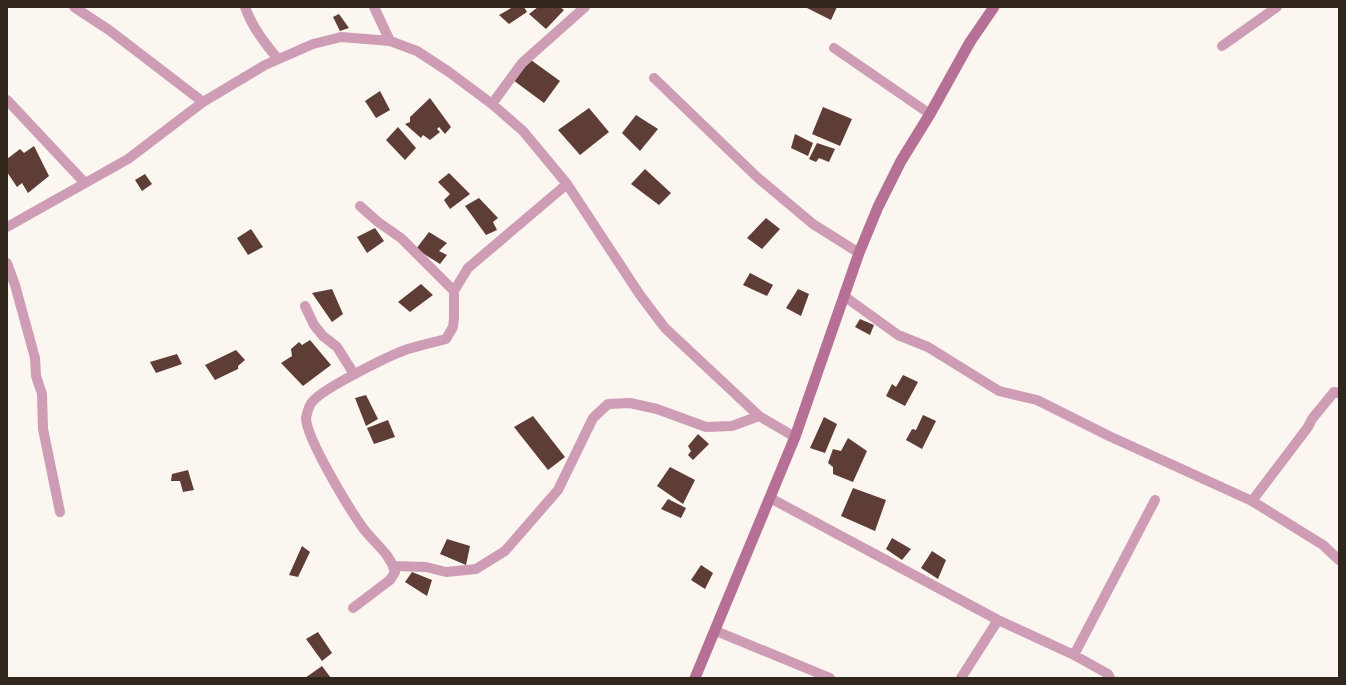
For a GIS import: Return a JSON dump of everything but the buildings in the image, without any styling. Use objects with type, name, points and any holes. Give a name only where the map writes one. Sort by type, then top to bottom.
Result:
[{"type":"main road","points":[[695,678],[716,631],[794,437],[859,253],[891,179],[930,114],[970,42],[994,7]]},
{"type":"street","points":[[74,7],[110,30],[203,102]]},
{"type":"street","points":[[245,7],[250,22],[278,59]]},
{"type":"street","points":[[374,7],[390,41]]},
{"type":"street","points":[[492,104],[522,63],[585,7]]},
{"type":"street","points":[[1222,46],[1277,7]]},
{"type":"street","points":[[7,227],[84,182],[128,159],[203,102],[278,59],[313,44],[341,37],[390,41],[417,51],[492,104],[523,131],[567,184],[640,294],[665,328],[759,416],[794,437]]},
{"type":"street","points":[[834,48],[930,114]]},
{"type":"street","points":[[654,78],[758,178],[813,224],[859,253]]},
{"type":"street","points":[[7,100],[84,182]]},
{"type":"street","points":[[353,608],[390,580],[395,572],[388,556],[364,528],[319,455],[306,419],[308,409],[313,401],[354,374],[407,349],[446,339],[454,323],[454,290],[468,268],[567,184]]},
{"type":"street","points":[[360,206],[378,222],[401,238],[454,290]]},
{"type":"street","points":[[7,263],[15,285],[34,358],[36,376],[42,394],[42,429],[60,512]]},
{"type":"street","points":[[844,296],[898,335],[928,347],[999,391],[1037,400],[1109,436],[1252,501],[1322,546],[1339,560]]},
{"type":"street","points":[[305,306],[314,325],[323,336],[337,347],[354,374]]},
{"type":"street","points":[[1252,501],[1308,427],[1312,419],[1334,392],[1339,394]]},
{"type":"street","points":[[393,566],[426,567],[446,572],[476,569],[505,551],[558,490],[592,418],[608,404],[630,403],[656,409],[706,427],[732,426],[759,416]]},
{"type":"street","points":[[770,498],[998,620],[1074,655],[1108,674],[1110,678]]},
{"type":"street","points":[[1074,655],[1155,500]]},
{"type":"street","points":[[961,678],[998,620]]},
{"type":"street","points":[[716,631],[830,678]]}]
